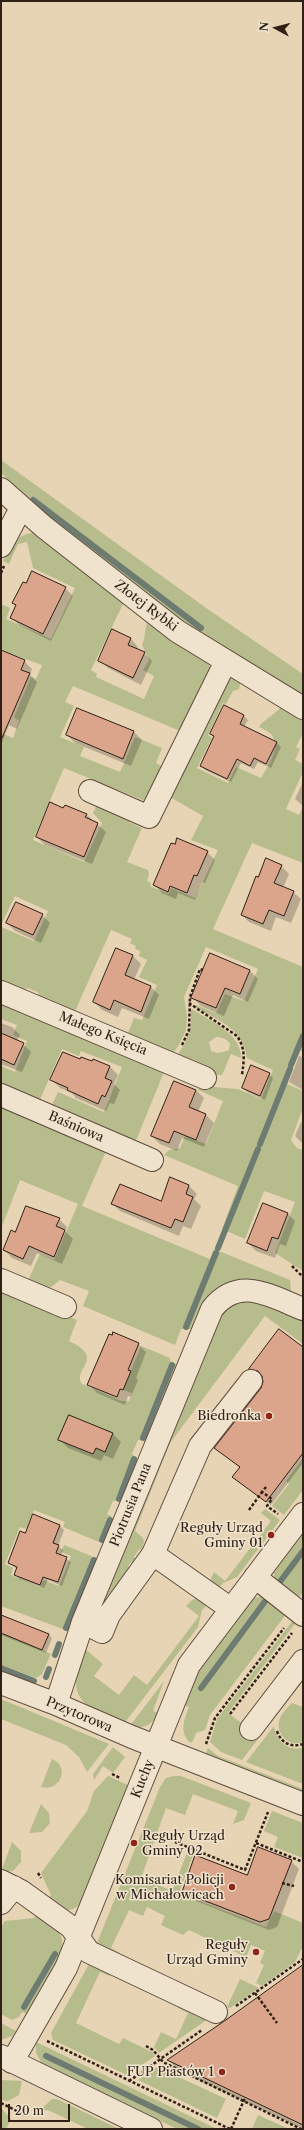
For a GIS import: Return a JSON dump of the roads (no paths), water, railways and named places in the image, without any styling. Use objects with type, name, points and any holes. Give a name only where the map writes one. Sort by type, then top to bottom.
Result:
[{"type":"street","name":"Złotej Rybki","points":[[1,489],[21,508],[177,631],[303,708]]},
{"type":"street","points":[[1,546],[21,508]]},
{"type":"street","points":[[90,791],[148,817],[226,660]]},
{"type":"street","name":"Małego Księcia","points":[[1,992],[205,1078]]},
{"type":"street","name":"Baśniowa","points":[[1,1095],[152,1160]]},
{"type":"street","points":[[1,1280],[65,1307]]},
{"type":"street","name":"Piotrusia Pana","points":[[56,1704],[83,1622],[212,1309],[224,1296],[237,1290],[245,1289],[253,1290],[303,1309]]},
{"type":"street","points":[[83,1622],[102,1632],[109,1615],[153,1554],[200,1446],[251,1381]]},
{"type":"street","name":"Kuchy","points":[[6,2059],[60,1980],[79,1938],[189,1665],[303,1514]]},
{"type":"street","points":[[153,1554],[231,1609]]},
{"type":"street","points":[[255,1577],[298,1618]]},
{"type":"street","points":[[251,1729],[303,1661]]},
{"type":"street","name":"Przytorowa","points":[[1,1683],[56,1704],[156,1747],[303,1804]]},
{"type":"street","points":[[5,1890],[71,1927],[89,1952],[216,2012]]},
{"type":"street","points":[[6,2059],[150,2129]]},
{"type":"waterway","points":[[33,500],[201,628]]},
{"type":"waterway","points":[[291,1065],[303,1036]]},
{"type":"waterway","points":[[260,1144],[290,1069]]},
{"type":"waterway","points":[[218,1248],[258,1149]]},
{"type":"waterway","points":[[186,1327],[216,1253]]},
{"type":"waterway","points":[[143,1438],[172,1365]]},
{"type":"waterway","points":[[119,1499],[134,1459]]},
{"type":"waterway","points":[[102,1540],[110,1520]]},
{"type":"waterway","points":[[279,1583],[303,1551]]},
{"type":"waterway","points":[[66,1628],[94,1560]]},
{"type":"waterway","points":[[201,1688],[266,1600]]},
{"type":"waterway","points":[[55,1655],[59,1644]]},
{"type":"waterway","points":[[1,1668],[34,1681]]},
{"type":"waterway","points":[[46,1677],[49,1669]]},
{"type":"waterway","points":[[24,2007],[55,1954]]},
{"type":"waterway","points":[[46,2056],[198,2129]]},
{"type":"place","name":"Biedronka","points":[[269,1416]]},
{"type":"place","name":"Reguły Urząd Gminy 01","points":[[271,1535]]},
{"type":"place","name":"Reguły Urząd Gminy 02","points":[[134,1843]]},
{"type":"place","name":"Komisariat Policji w Michałowicach","points":[[232,1887]]},
{"type":"place","name":"Reguły Urząd Gminy","points":[[256,1952]]},
{"type":"place","name":"FUP Piastów 1","points":[[222,2072]]}]
